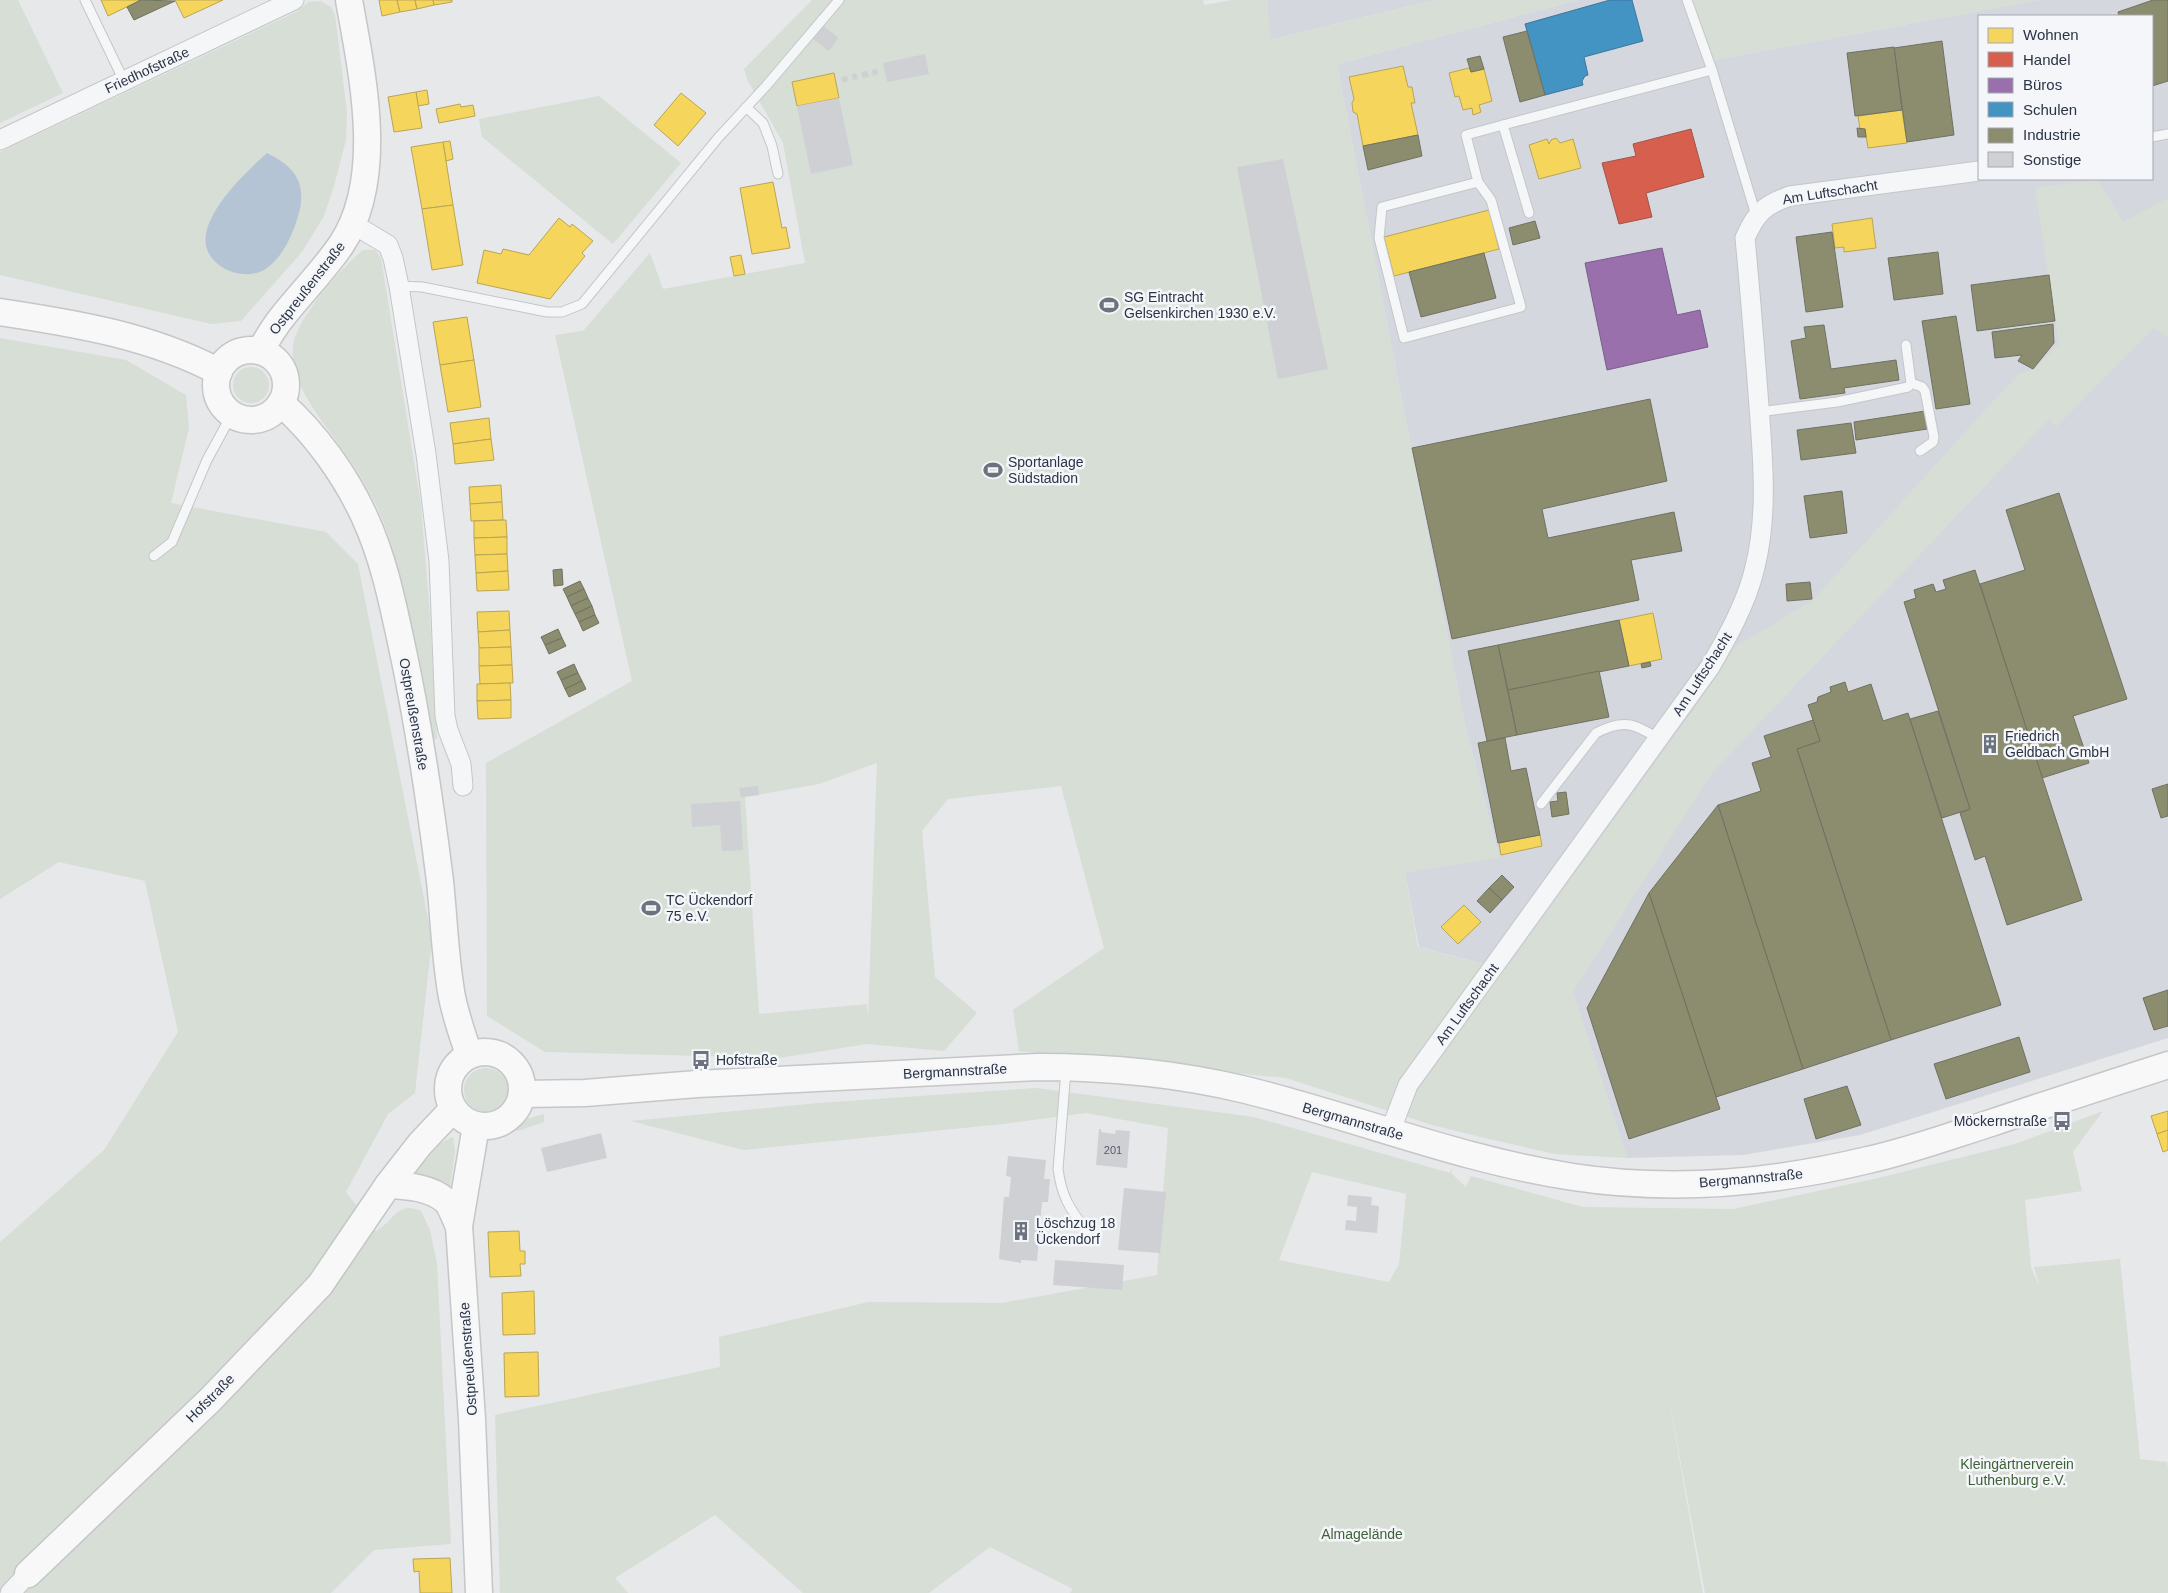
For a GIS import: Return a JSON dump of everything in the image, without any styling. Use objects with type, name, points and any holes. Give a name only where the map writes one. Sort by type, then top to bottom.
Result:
[{"type":"street","name":"Friedhofstraße","points":[[0,140],[294,0]]},
{"type":"street","name":"Ostpreußenstraße","points":[[260,351],[282,317],[341,245],[361,205],[365,183],[366,131],[362,70],[349,0]]},
{"type":"street","name":"Am Luftschacht","points":[[1390,1132],[1408,1085],[1659,739],[1710,667],[1728,636],[1755,568],[1760,539],[1764,486],[1745,238],[1756,215],[1772,203],[1790,196],[1978,171]]},
{"type":"street","points":[[352,224],[388,245],[399,286],[426,454],[439,561],[445,716],[448,730],[461,764],[463,786]]},
{"type":"street","points":[[0,312],[61,321],[131,337],[178,353],[219,372]]},
{"type":"street","points":[[260,351],[278,363],[284,372],[285,394],[274,412],[253,420],[232,414],[218,396],[216,384],[224,363],[240,352],[260,351]]},
{"type":"street","name":"Ostpreußenstraße","points":[[281,403],[299,420],[326,453],[347,484],[365,518],[380,557],[394,607],[407,668],[434,829],[452,998],[469,1055]]},
{"type":"street","points":[[480,1052],[492,1053],[502,1056],[518,1072],[522,1083],[522,1094],[518,1106],[511,1116],[500,1123],[488,1127],[476,1126],[467,1122],[453,1109],[448,1097],[448,1085],[451,1072],[459,1062],[469,1055],[480,1052]]},
{"type":"street","name":"Bergmannstraße","points":[[522,1094],[585,1093],[716,1083],[1066,1067],[1143,1072],[1245,1090],[1496,1162],[1573,1177],[1647,1183],[1709,1184],[1812,1172],[1870,1160],[1944,1138],[2168,1065]]},
{"type":"street","name":"Hofstraße","points":[[10,1593],[210,1400],[320,1285],[388,1184],[420,1144],[453,1109]]},
{"type":"street","name":"Ostpreußenstraße","points":[[476,1126],[459,1226],[472,1419],[479,1593]]},
{"type":"street","points":[[388,1184],[414,1186],[446,1202],[459,1226]]},
{"type":"lane","points":[[85,0],[124,81]]},
{"type":"lane","points":[[399,286],[422,287],[548,312],[574,309],[582,304],[718,138],[839,0]]},
{"type":"lane","points":[[1686,0],[1712,70],[1756,215]]},
{"type":"lane","points":[[1478,182],[1382,207],[1379,238],[1404,338],[1521,307],[1491,200],[1478,182],[1466,135],[1712,70]]},
{"type":"lane","points":[[746,107],[763,123],[772,146],[778,174]]},
{"type":"lane","points":[[1503,125],[1529,213]]},
{"type":"lane","points":[[2153,137],[2168,134]]},
{"type":"lane","points":[[1759,412],[1874,395],[1908,388],[1911,383],[1906,345]]},
{"type":"lane","points":[[1911,383],[1922,387],[1925,391],[1934,436],[1933,442],[1920,451]]},
{"type":"lane","points":[[154,556],[172,542],[207,460],[232,414]]},
{"type":"lane","points":[[1541,804],[1596,734],[1608,727],[1633,724],[1659,739]]},
{"type":"lane","points":[[1066,1067],[1058,1169],[1066,1203],[1088,1233]]},
{"type":"shaded area","points":[[1267,0],[1435,0],[1270,40]]},
{"type":"shaded area","points":[[1578,0],[1693,0],[1709,61],[2038,0],[2168,0],[2168,1038],[1860,1135],[1743,1155],[1627,1158],[1573,992],[1506,970],[1419,947],[1405,872],[1499,857],[1464,721],[1337,64]]},
{"type":"green space","points":[[0,0],[18,0],[63,93],[0,123]]},
{"type":"green space","points":[[812,0],[1203,0],[1204,5],[1232,0],[1267,0],[1271,40],[1435,0],[1578,0],[1337,64],[1464,721],[1499,858],[1405,872],[1418,947],[1505,970],[1694,709],[1735,647],[1813,600],[1994,400],[2019,374],[2034,369],[2059,344],[2035,188],[2099,180],[2123,222],[2168,198],[2168,337],[2154,328],[2056,427],[2050,418],[1712,773],[1573,992],[1627,1158],[1555,1154],[1485,1138],[1432,1125],[1286,1078],[1019,1051],[1013,1010],[1104,948],[1061,786],[948,799],[922,831],[935,977],[977,1013],[944,1051],[867,1044],[779,1058],[545,1052],[487,1016],[486,763],[632,681],[555,335],[583,331],[650,253],[663,289],[805,263],[783,143],[748,81],[744,69]],"holes":[[[877,763],[868,1019],[867,1004],[759,1014],[745,797],[819,784]]]},
{"type":"green space","points":[[1693,0],[2038,0],[1709,61]]},
{"type":"green space","points":[[321,1],[331,7],[335,15],[347,112],[346,140],[324,216],[302,252],[241,321],[211,324],[0,275],[0,152],[296,12],[309,2]]},
{"type":"green space","points":[[599,96],[681,163],[613,244],[482,137],[479,119]]},
{"type":"green space","points":[[363,250],[375,250],[381,258],[421,505],[437,739],[433,739],[409,616],[386,528],[359,474],[303,390],[293,361],[293,346],[302,322],[332,281]]},
{"type":"green space","points":[[0,338],[126,360],[186,395],[189,428],[171,503],[326,532],[358,564],[432,939],[415,1093],[388,1114],[346,1192],[376,1231],[401,1210],[407,1208],[421,1211],[430,1230],[437,1264],[451,1544],[374,1550],[331,1593],[0,1593],[0,1242],[104,1150],[178,1032],[145,881],[59,862],[0,899]]},
{"type":"green space","points":[[251,367],[258,368],[264,372],[268,378],[268,392],[264,398],[258,402],[251,403],[244,402],[238,398],[234,392],[233,385],[234,378],[238,372],[244,368]]},
{"type":"green space","points":[[482,1068],[490,1068],[502,1074],[508,1090],[502,1106],[490,1112],[482,1112],[470,1106],[464,1094],[464,1086],[470,1074]]},
{"type":"green space","points":[[1036,1088],[1254,1117],[1450,1173],[1452,1169],[1452,1174],[1466,1187],[1471,1176],[1583,1207],[1733,1209],[1874,1179],[2015,1144],[2103,1111],[2073,1152],[2082,1191],[2025,1200],[2031,1267],[2040,1288],[2034,1267],[2120,1259],[2140,1459],[2167,1462],[2168,1593],[1705,1593],[1665,1378],[1703,1593],[1070,1593],[1073,1589],[990,1547],[929,1593],[803,1593],[715,1515],[615,1578],[628,1593],[500,1593],[495,1415],[720,1367],[719,1337],[868,1302],[1002,1303],[1157,1275],[1168,1128],[1086,1113],[1003,1124],[743,1150],[631,1121],[818,1103]],"holes":[[[1312,1172],[1406,1194],[1399,1264],[1389,1282],[1279,1260]]]},
{"type":"green space","points":[[544,1114],[544,1122],[518,1131],[513,1128],[526,1119]]},
{"type":"green space","points":[[453,1137],[455,1152],[450,1186],[415,1172],[441,1143]]},
{"type":"water","points":[[267,153],[290,168],[295,174],[301,189],[300,209],[284,249],[273,263],[257,273],[236,273],[216,263],[206,245],[206,234],[215,212],[230,190]]},
{"type":"building: Wohnen","points":[[101,0],[138,0],[139,1],[108,16]]},
{"type":"building: Wohnen","points":[[175,0],[223,0],[184,18]]},
{"type":"building: Wohnen","points":[[379,0],[397,0],[400,12],[382,16]]},
{"type":"building: Wohnen","points":[[397,0],[415,0],[417,9],[400,12]]},
{"type":"building: Wohnen","points":[[415,0],[433,0],[434,5],[417,9]]},
{"type":"building: Wohnen","points":[[433,0],[452,0],[452,2],[434,5]]},
{"type":"building: Wohnen","points":[[1403,66],[1408,87],[1412,87],[1415,103],[1411,103],[1418,135],[1363,146],[1357,114],[1353,112],[1352,103],[1354,99],[1349,77]]},
{"type":"building: Wohnen","points":[[1469,68],[1471,72],[1484,69],[1492,101],[1479,105],[1481,112],[1473,115],[1472,108],[1463,110],[1459,96],[1455,97],[1449,73]]},
{"type":"building: Wohnen","points":[[834,73],[839,98],[797,106],[792,82]]},
{"type":"building: Wohnen","points":[[427,90],[429,104],[418,106],[416,92]]},
{"type":"building: Wohnen","points":[[416,92],[422,128],[394,132],[388,97]]},
{"type":"building: Wohnen","points":[[681,93],[706,113],[678,146],[654,125]]},
{"type":"building: Wohnen","points":[[460,104],[461,107],[473,105],[475,116],[439,123],[436,109]]},
{"type":"building: Wohnen","points":[[1902,110],[1907,143],[1868,148],[1865,129],[1860,129],[1858,116]]},
{"type":"building: Wohnen","points":[[1556,138],[1560,143],[1573,139],[1581,168],[1539,179],[1529,145],[1547,139],[1549,144],[1551,140]]},
{"type":"building: Wohnen","points":[[450,141],[453,159],[446,161],[443,142]]},
{"type":"building: Wohnen","points":[[443,142],[453,205],[422,209],[411,147]]},
{"type":"building: Wohnen","points":[[773,182],[782,228],[786,227],[790,248],[752,254],[740,188]]},
{"type":"building: Wohnen","points":[[453,205],[463,265],[432,270],[422,209]]},
{"type":"building: Wohnen","points":[[1489,210],[1499,249],[1394,276],[1384,237]]},
{"type":"building: Wohnen","points":[[559,218],[570,227],[572,224],[593,241],[582,253],[585,256],[550,299],[477,283],[484,250],[501,254],[503,249],[529,255]]},
{"type":"building: Wohnen","points":[[1872,218],[1876,248],[1844,252],[1844,247],[1835,248],[1832,224]]},
{"type":"building: Wohnen","points":[[741,255],[745,274],[734,276],[730,257]]},
{"type":"building: Wohnen","points":[[467,317],[474,360],[440,365],[433,322]]},
{"type":"building: Wohnen","points":[[474,360],[481,407],[448,412],[440,365]]},
{"type":"building: Wohnen","points":[[489,418],[491,439],[453,444],[450,423]]},
{"type":"building: Wohnen","points":[[491,439],[494,460],[455,464],[453,444]]},
{"type":"building: Wohnen","points":[[501,485],[502,502],[470,504],[469,487]]},
{"type":"building: Wohnen","points":[[502,502],[503,520],[471,521],[470,504]]},
{"type":"building: Wohnen","points":[[506,520],[507,537],[474,538],[474,521]]},
{"type":"building: Wohnen","points":[[507,537],[507,554],[475,555],[474,538]]},
{"type":"building: Wohnen","points":[[507,554],[508,571],[476,573],[475,555]]},
{"type":"building: Wohnen","points":[[508,571],[509,590],[477,591],[476,573]]},
{"type":"building: Wohnen","points":[[509,611],[510,630],[478,632],[477,612]]},
{"type":"building: Wohnen","points":[[1653,613],[1662,659],[1629,666],[1619,620]]},
{"type":"building: Wohnen","points":[[510,630],[511,647],[479,648],[478,632]]},
{"type":"building: Wohnen","points":[[511,647],[512,665],[479,666],[479,648]]},
{"type":"building: Wohnen","points":[[512,665],[513,683],[480,684],[479,666]]},
{"type":"building: Wohnen","points":[[510,683],[511,700],[477,701],[477,684]]},
{"type":"building: Wohnen","points":[[511,700],[511,718],[478,719],[477,701]]},
{"type":"building: Wohnen","points":[[1540,835],[1542,846],[1501,855],[1499,843]]},
{"type":"building: Wohnen","points":[[1464,905],[1481,922],[1458,944],[1441,927]]},
{"type":"building: Wohnen","points":[[2168,1111],[2168,1130],[2157,1134],[2151,1116]]},
{"type":"building: Wohnen","points":[[2168,1130],[2168,1150],[2163,1152],[2157,1134]]},
{"type":"building: Wohnen","points":[[519,1231],[520,1251],[525,1251],[525,1264],[520,1264],[521,1276],[490,1277],[488,1232]]},
{"type":"building: Wohnen","points":[[534,1291],[535,1334],[503,1335],[502,1293]]},
{"type":"building: Wohnen","points":[[538,1352],[539,1396],[505,1397],[504,1353]]},
{"type":"building: Wohnen","points":[[450,1558],[452,1593],[420,1593],[419,1571],[414,1572],[413,1559]]},
{"type":"building: Handel","points":[[1691,129],[1704,177],[1646,193],[1652,217],[1619,224],[1602,163],[1636,156],[1633,144]]},
{"type":"building: Büros","points":[[1662,248],[1677,315],[1700,310],[1708,347],[1607,370],[1585,263]]},
{"type":"building: Schulen","points":[[1610,0],[1632,0],[1643,41],[1584,57],[1588,75],[1582,81],[1583,85],[1545,95],[1525,24]]},
{"type":"building: Industrie","points":[[2153,0],[2168,0],[2168,81],[2153,86],[2153,15],[2119,15],[2118,12]]},
{"type":"building: Industrie","points":[[139,1],[175,1],[134,20],[127,7]]},
{"type":"building: Industrie","points":[[1527,31],[1545,95],[1520,102],[1503,37]]},
{"type":"building: Industrie","points":[[1942,41],[1954,135],[1907,142],[1894,48]]},
{"type":"building: Industrie","points":[[1894,47],[1902,110],[1855,116],[1847,53]]},
{"type":"building: Industrie","points":[[1480,56],[1484,69],[1471,72],[1467,59]]},
{"type":"building: Industrie","points":[[1857,128],[1865,129],[1866,137],[1858,137]]},
{"type":"building: Industrie","points":[[1418,135],[1422,156],[1368,170],[1363,146]]},
{"type":"building: Industrie","points":[[1535,221],[1540,238],[1513,245],[1509,228]]},
{"type":"building: Industrie","points":[[1832,232],[1843,307],[1806,312],[1796,237]]},
{"type":"building: Industrie","points":[[1938,252],[1943,294],[1894,300],[1888,258]]},
{"type":"building: Industrie","points":[[1484,253],[1496,298],[1421,317],[1409,272]]},
{"type":"building: Industrie","points":[[2049,275],[2055,321],[1977,331],[1971,285]]},
{"type":"building: Industrie","points":[[1956,316],[1970,404],[1936,409],[1922,321]]},
{"type":"building: Industrie","points":[[2053,324],[2054,343],[2033,369],[2018,361],[2022,355],[1995,358],[1992,332]]},
{"type":"building: Industrie","points":[[1824,325],[1831,369],[1896,360],[1899,380],[1844,388],[1845,393],[1800,399],[1791,341],[1806,338],[1804,327]]},
{"type":"building: Industrie","points":[[1650,399],[1667,481],[1542,509],[1548,538],[1674,512],[1682,551],[1631,560],[1639,600],[1452,639],[1412,448]]},
{"type":"building: Industrie","points":[[1925,411],[1927,429],[1856,440],[1854,422]]},
{"type":"building: Industrie","points":[[1851,423],[1856,453],[1801,460],[1797,430]]},
{"type":"building: Industrie","points":[[1842,491],[1847,533],[1810,538],[1804,496]]},
{"type":"building: Industrie","points":[[2059,493],[2127,699],[2073,716],[2089,763],[2042,778],[1980,584],[2025,570],[2006,510]]},
{"type":"building: Industrie","points":[[562,569],[563,585],[554,586],[553,570]]},
{"type":"building: Industrie","name":"Friedrich Geldbach GmbH","points":[[1975,570],[2082,900],[2007,925],[1985,856],[1975,860],[1960,813],[1970,809],[1904,602],[1916,598],[1914,590],[1933,584],[1936,592],[1946,589],[1943,580]]},
{"type":"building: Industrie","points":[[580,581],[584,589],[567,597],[563,589]]},
{"type":"building: Industrie","points":[[1810,582],[1812,599],[1787,601],[1786,584]]},
{"type":"building: Industrie","points":[[584,589],[588,598],[571,606],[567,597]]},
{"type":"building: Industrie","points":[[588,598],[592,606],[575,614],[571,606]]},
{"type":"building: Industrie","points":[[592,606],[595,615],[579,622],[575,614]]},
{"type":"building: Industrie","points":[[595,615],[599,623],[583,631],[579,622]]},
{"type":"building: Industrie","points":[[1619,620],[1629,666],[1508,690],[1498,645]]},
{"type":"building: Industrie","points":[[558,629],[562,638],[545,645],[541,637]]},
{"type":"building: Industrie","points":[[562,638],[566,646],[549,654],[545,645]]},
{"type":"building: Industrie","points":[[1498,645],[1517,735],[1487,741],[1468,651]]},
{"type":"building: Industrie","points":[[1650,662],[1651,666],[1642,668],[1641,664]]},
{"type":"building: Industrie","points":[[574,664],[578,673],[561,680],[557,672]]},
{"type":"building: Industrie","points":[[1599,671],[1609,717],[1517,735],[1508,690]]},
{"type":"building: Industrie","points":[[578,673],[582,681],[565,689],[561,680]]},
{"type":"building: Industrie","points":[[582,681],[586,689],[569,697],[565,689]]},
{"type":"building: Industrie","points":[[1845,682],[1848,692],[1871,684],[1883,721],[1908,713],[2001,1005],[1891,1040],[1797,749],[1820,741],[1808,705],[1817,702],[1818,697],[1831,692],[1830,687]]},
{"type":"building: Industrie","points":[[1938,711],[1970,809],[1942,818],[1910,719]]},
{"type":"building: Industrie","points":[[1813,720],[1820,741],[1797,749],[1891,1040],[1803,1069],[1718,805],[1761,791],[1752,763],[1771,757],[1764,736]]},
{"type":"building: Industrie","points":[[1505,738],[1511,771],[1526,768],[1540,835],[1498,843],[1478,743]]},
{"type":"building: Industrie","points":[[2168,784],[2168,816],[2161,818],[2152,789]]},
{"type":"building: Industrie","points":[[1566,792],[1569,814],[1552,817],[1550,802],[1558,801],[1557,793]]},
{"type":"building: Industrie","points":[[1718,805],[1803,1069],[1716,1097],[1649,893]]},
{"type":"building: Industrie","points":[[1502,875],[1514,887],[1502,900],[1489,888]]},
{"type":"building: Industrie","points":[[1489,888],[1502,900],[1490,913],[1477,901]]},
{"type":"building: Industrie","points":[[1649,893],[1720,1109],[1629,1139],[1587,1008]]},
{"type":"building: Industrie","points":[[2168,990],[2168,1026],[2154,1030],[2143,998]]},
{"type":"building: Industrie","points":[[2019,1037],[2030,1072],[1946,1099],[1934,1064]]},
{"type":"building: Industrie","points":[[1847,1086],[1861,1125],[1816,1139],[1804,1099]]},
{"type":"building: Sonstige","points":[[823,25],[838,38],[829,51],[813,39]]},
{"type":"building: Sonstige","points":[[925,54],[929,74],[887,82],[883,63]]},
{"type":"building: Sonstige","points":[[877,69],[878,74],[873,76],[872,70]]},
{"type":"building: Sonstige","points":[[867,71],[869,77],[863,78],[861,72]]},
{"type":"building: Sonstige","points":[[856,73],[858,79],[853,80],[852,74]]},
{"type":"building: Sonstige","points":[[847,76],[848,81],[843,83],[841,77]]},
{"type":"building: Sonstige","points":[[839,98],[853,165],[811,174],[797,106]]},
{"type":"building: Sonstige","points":[[1283,159],[1328,369],[1278,379],[1237,167]]},
{"type":"building: Sonstige","points":[[758,786],[759,795],[741,797],[739,788]]},
{"type":"building: Sonstige","points":[[740,801],[743,850],[722,851],[720,825],[692,827],[691,804]]},
{"type":"building: Sonstige","points":[[1099,1129],[1101,1129],[1101,1132],[1115,1134],[1116,1130],[1130,1131],[1127,1168],[1096,1165]]},
{"type":"building: Sonstige","points":[[601,1133],[607,1158],[547,1172],[541,1148]]},
{"type":"building: Sonstige","name":"Löschzug 18 Ückendorf","points":[[1008,1156],[1046,1160],[1044,1179],[1050,1179],[1048,1202],[1042,1202],[1037,1261],[1021,1260],[1021,1263],[999,1259],[1004,1197],[1009,1197],[1011,1177],[1006,1176]]},
{"type":"building: Sonstige","points":[[1124,1188],[1166,1192],[1160,1253],[1118,1250]]},
{"type":"building: Sonstige","points":[[1348,1195],[1372,1197],[1371,1205],[1379,1206],[1377,1233],[1345,1230],[1346,1220],[1356,1221],[1357,1207],[1347,1206]]},
{"type":"building: Sonstige","points":[[1055,1260],[1124,1265],[1122,1290],[1053,1285]]},
{"type":"place","name":"SG Eintracht Gelsenkirchen 1930 e.V.","points":[[1109,305]]},
{"type":"place","name":"Sportanlage Südstadion","points":[[993,470]]},
{"type":"place","name":"Friedrich Geldbach GmbH","points":[[1990,744]]},
{"type":"place","name":"TC Ückendorf 75 e.V.","points":[[651,908]]},
{"type":"place","name":"Hofstraße","points":[[701,1060]]},
{"type":"place","name":"Möckernstraße","points":[[2062,1121]]},
{"type":"place","name":"Löschzug 18 Ückendorf","points":[[1021,1231]]},
{"type":"park label","name":"Kleingärtnerverein Luthenburg e.V.","points":[[2017,1472]]},
{"type":"park label","name":"Almagelände","points":[[1362,1534]]}]
